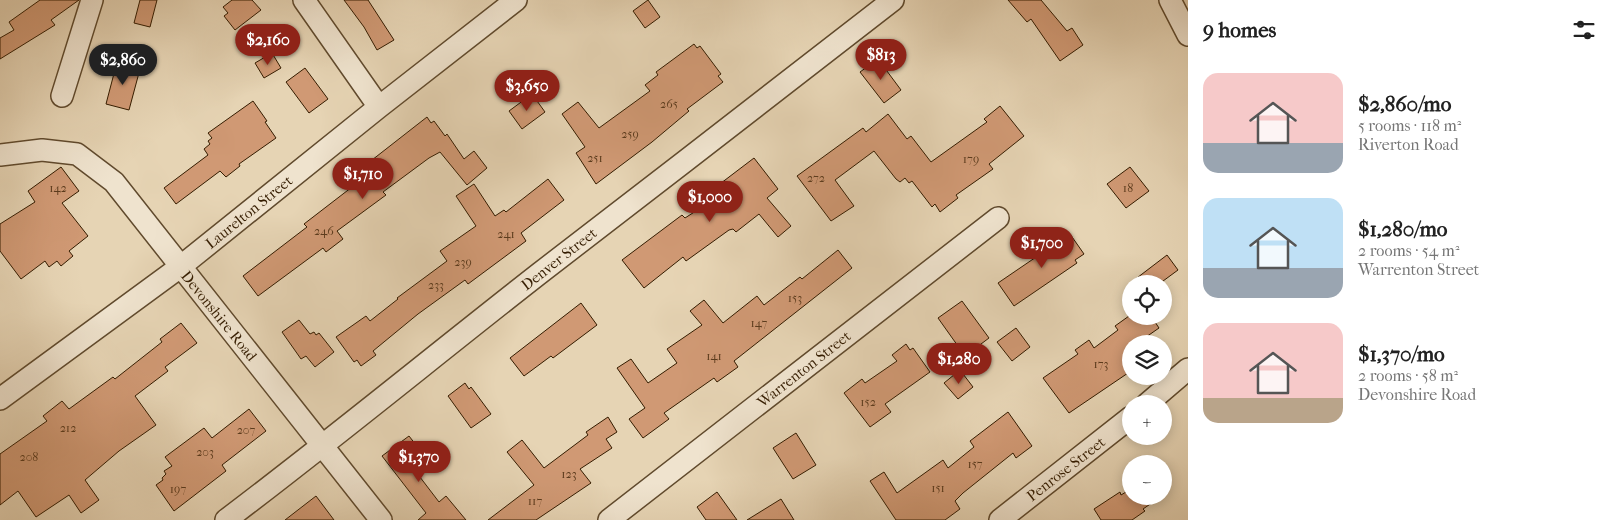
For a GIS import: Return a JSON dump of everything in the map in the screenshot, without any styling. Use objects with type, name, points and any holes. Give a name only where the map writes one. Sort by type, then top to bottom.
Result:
[{"type":"street","points":[[62,96],[92,0]]},
{"type":"street","points":[[304,0],[378,107]]},
{"type":"street","name":"Laurelton Street","points":[[0,399],[180,268],[378,107],[516,0]]},
{"type":"street","name":"Denver Street","points":[[226,520],[323,447],[539,274],[893,0]]},
{"type":"street","points":[[1170,0],[1188,35]]},
{"type":"street","name":"Devonshire Road","points":[[0,155],[34,151],[77,154],[114,182],[180,268],[381,520]]},
{"type":"street","name":"Warrenton Street","points":[[609,520],[998,218]]},
{"type":"street","points":[[1158,395],[1188,369]]},
{"type":"street","name":"Penrose Street","points":[[1000,520],[1122,424]]},
{"type":"building","points":[[40,0],[79,0],[51,20],[55,25],[0,59],[0,38],[14,30],[9,22]]},
{"type":"building","points":[[140,0],[157,0],[150,27],[134,23]]},
{"type":"building","points":[[232,0],[252,0],[261,10],[235,30],[224,16],[228,13],[223,7]]},
{"type":"building","points":[[344,0],[368,0],[394,40],[377,50],[364,27]]},
{"type":"building","points":[[648,0],[660,17],[645,28],[633,11]]},
{"type":"building","points":[[1008,0],[1041,0],[1067,31],[1072,28],[1083,45],[1060,61],[1031,19],[1027,22]]},
{"type":"building","points":[[694,44],[697,48],[700,46],[721,74],[718,76],[723,82],[687,109],[689,111],[652,142],[596,184],[576,153],[585,147],[562,114],[578,102],[599,128],[650,91],[645,85],[658,75],[656,72]]},
{"type":"building","points":[[272,53],[281,68],[264,78],[255,63]]},
{"type":"building","points":[[878,59],[901,90],[884,103],[860,72]]},
{"type":"building","points":[[117,62],[140,69],[129,110],[106,104]]},
{"type":"building","points":[[305,68],[328,99],[309,113],[286,82]]},
{"type":"building","points":[[532,94],[545,112],[522,129],[509,111]]},
{"type":"building","points":[[253,101],[276,138],[239,164],[240,166],[226,177],[220,171],[176,204],[164,188],[208,155],[204,149],[210,144],[208,141],[212,138],[208,133]]},
{"type":"building","points":[[1000,106],[1024,136],[989,164],[993,169],[956,195],[958,198],[940,212],[935,204],[932,207],[912,181],[909,183],[905,178],[900,182],[896,179],[874,151],[835,180],[854,206],[831,221],[797,176],[863,128],[866,132],[888,114],[907,139],[911,136],[931,162],[987,122],[984,119]]},
{"type":"building","points":[[427,117],[431,123],[434,121],[445,136],[447,134],[464,159],[474,151],[487,168],[467,185],[440,152],[429,158],[383,192],[386,195],[337,231],[343,239],[326,252],[323,248],[258,296],[243,276],[307,227],[304,224],[378,167],[372,160]]},
{"type":"building","points":[[754,158],[778,189],[767,198],[791,226],[778,237],[759,214],[736,232],[733,229],[729,230],[686,261],[683,257],[644,288],[622,260],[682,215],[685,218],[713,200],[708,193]]},
{"type":"building","points":[[61,167],[79,191],[62,203],[88,236],[69,251],[73,256],[61,266],[57,261],[49,267],[45,261],[21,279],[0,251],[0,224],[35,202],[28,191]]},
{"type":"building","points":[[1130,167],[1149,191],[1126,208],[1107,184]]},
{"type":"building","points":[[548,179],[564,200],[521,233],[526,241],[468,284],[465,280],[418,314],[373,351],[376,355],[361,366],[357,360],[354,362],[336,337],[366,316],[370,321],[397,298],[447,261],[440,251],[476,226],[456,196],[474,184],[495,216],[504,210],[506,212]]},
{"type":"building","points":[[1070,234],[1084,254],[1075,260],[1077,263],[1014,306],[998,283],[1042,253],[1040,250],[1054,239],[1057,243]]},
{"type":"building","points":[[838,250],[852,268],[734,361],[738,367],[717,382],[714,378],[664,413],[669,419],[643,438],[629,419],[645,408],[617,368],[631,359],[648,383],[677,363],[667,349],[702,325],[690,311],[704,300],[723,323],[757,296],[764,305],[800,277],[802,279]]},
{"type":"building","points":[[1167,255],[1178,270],[1171,275],[1141,275]]},
{"type":"building","points":[[962,301],[989,338],[965,356],[938,318]]},
{"type":"building","points":[[581,303],[597,325],[553,358],[551,356],[524,376],[510,358]]},
{"type":"building","points":[[299,320],[310,334],[314,332],[316,335],[319,333],[334,352],[315,367],[306,356],[301,359],[282,332]]},
{"type":"building","points":[[1122,321],[1122,325],[1157,325],[1159,328],[1149,335],[1122,335],[1122,377],[1069,413],[1043,378],[1078,354],[1075,350],[1089,340],[1094,348],[1118,330],[1115,326]]},
{"type":"building","points":[[181,323],[197,343],[165,367],[168,371],[135,396],[156,425],[119,451],[85,480],[99,500],[81,513],[69,495],[36,517],[18,491],[0,505],[0,454],[47,421],[43,416],[62,401],[69,409],[113,377],[115,379],[162,342],[160,339]]},
{"type":"building","points":[[1016,328],[1030,347],[1012,361],[997,342]]},
{"type":"building","points":[[906,344],[910,350],[913,348],[930,372],[885,404],[891,412],[870,427],[844,393],[862,379],[865,383],[897,361],[892,355]]},
{"type":"building","points":[[960,370],[973,387],[958,399],[944,383]]},
{"type":"building","points":[[465,383],[469,389],[471,387],[491,414],[471,428],[448,396]]},
{"type":"building","points":[[249,409],[266,431],[222,465],[226,471],[174,511],[156,485],[163,480],[162,478],[166,474],[164,471],[172,466],[165,457],[204,428],[212,438]]},
{"type":"building","points":[[1008,412],[1032,446],[1016,458],[1013,453],[963,493],[955,501],[960,509],[945,520],[896,520],[870,481],[884,472],[897,493],[943,460],[948,468],[974,447],[970,441]]},
{"type":"building","points":[[608,417],[617,432],[606,439],[612,448],[580,469],[591,483],[536,520],[488,520],[534,485],[507,452],[522,440],[544,468],[588,435],[586,432]]},
{"type":"building","points":[[796,433],[816,465],[793,479],[773,448]]},
{"type":"building","points":[[409,436],[423,454],[410,464],[439,502],[446,496],[466,520],[418,520],[426,513],[382,456]]},
{"type":"building","points":[[717,492],[737,520],[706,520],[697,507]]},
{"type":"building","points":[[1120,492],[1122,505],[1149,505],[1143,509],[1145,511],[1132,520],[1101,520],[1094,509]]},
{"type":"building","points":[[316,496],[334,520],[285,520]]},
{"type":"building","points":[[781,499],[794,520],[747,520]]}]
